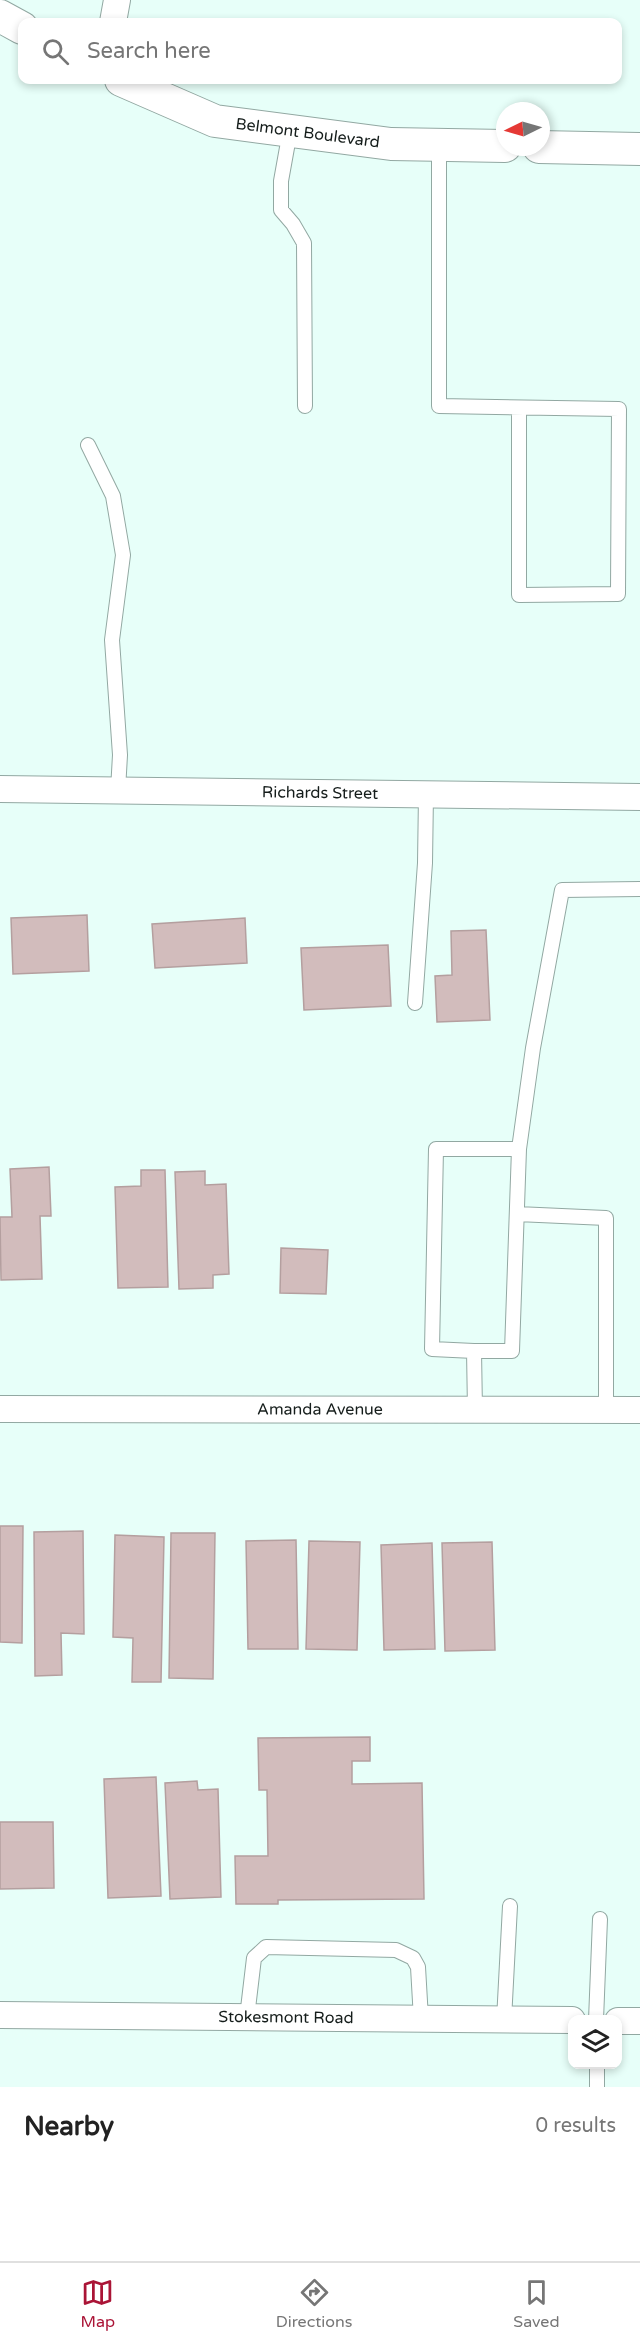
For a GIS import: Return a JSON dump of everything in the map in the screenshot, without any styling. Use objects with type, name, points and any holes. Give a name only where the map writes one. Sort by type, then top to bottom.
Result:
[{"type":"street","points":[[114,18],[117,0]]},
{"type":"street","points":[[0,16],[18,26]]},
{"type":"street","name":"Belmont Boulevard","points":[[131,84],[215,121],[391,144],[496,146]]},
{"type":"street","points":[[550,147],[640,149]]},
{"type":"street","name":"Richards Street","points":[[0,789],[640,797]]},
{"type":"street","name":"Amanda Avenue","points":[[0,1409],[640,1410]]},
{"type":"street","name":"Stokesmont Road","points":[[0,2014],[568,2020]]},
{"type":"street","points":[[622,2020],[640,2021]]},
{"type":"lane","points":[[290,131],[281,181],[281,210],[293,224],[304,243],[305,406]]},
{"type":"lane","points":[[439,145],[439,406],[619,410],[618,594],[519,595],[519,408]]},
{"type":"lane","points":[[88,445],[113,496],[123,555],[111,640],[120,755],[118,790]]},
{"type":"lane","points":[[415,1003],[425,863],[426,794]]},
{"type":"lane","points":[[519,1149],[436,1149],[432,1349],[512,1351],[519,1149],[533,1048],[562,890],[640,889]]},
{"type":"lane","points":[[517,1214],[606,1218],[606,1410]]},
{"type":"lane","points":[[474,1351],[475,1410]]},
{"type":"lane","points":[[504,2020],[510,1906]]},
{"type":"lane","points":[[596,2015],[600,1919]]},
{"type":"lane","points":[[247,2017],[254,1958],[266,1947],[396,1950],[413,1958],[418,1967],[421,2019]]},
{"type":"lane","points":[[597,2069],[597,2087]]},
{"type":"building","points":[[87,915],[89,971],[13,974],[11,918]]},
{"type":"building","points":[[245,918],[247,963],[155,968],[152,924]]},
{"type":"building","points":[[486,930],[490,1020],[437,1022],[435,976],[452,975],[451,931]]},
{"type":"building","points":[[388,945],[391,1006],[304,1010],[301,948]]},
{"type":"building","points":[[49,1167],[51,1216],[40,1216],[42,1279],[1,1280],[0,1217],[12,1217],[10,1169]]},
{"type":"building","points":[[141,1170],[165,1170],[168,1287],[118,1288],[115,1187],[141,1186]]},
{"type":"building","points":[[205,1171],[205,1185],[226,1184],[229,1274],[213,1275],[213,1288],[179,1289],[175,1172]]},
{"type":"building","points":[[281,1248],[328,1250],[326,1294],[280,1293]]},
{"type":"building","points":[[0,1526],[23,1526],[22,1643],[0,1642]]},
{"type":"building","points":[[83,1531],[84,1634],[61,1633],[62,1675],[35,1676],[34,1532]]},
{"type":"building","points":[[171,1533],[215,1533],[213,1679],[169,1678]]},
{"type":"building","points":[[115,1535],[164,1537],[161,1682],[132,1682],[133,1638],[113,1637]]},
{"type":"building","points":[[296,1540],[298,1649],[248,1649],[246,1541]]},
{"type":"building","points":[[309,1541],[360,1542],[357,1650],[306,1649]]},
{"type":"building","points":[[492,1542],[495,1650],[445,1651],[442,1543]]},
{"type":"building","points":[[432,1543],[435,1649],[384,1650],[381,1545]]},
{"type":"building","points":[[370,1737],[370,1761],[352,1761],[352,1784],[422,1783],[424,1899],[278,1900],[278,1904],[236,1904],[235,1856],[268,1856],[267,1790],[259,1790],[258,1738]]},
{"type":"building","points":[[156,1777],[161,1896],[108,1898],[104,1779]]},
{"type":"building","points":[[197,1781],[198,1790],[218,1789],[221,1897],[170,1899],[165,1783]]},
{"type":"building","points":[[0,1822],[53,1822],[54,1888],[0,1889]]}]
